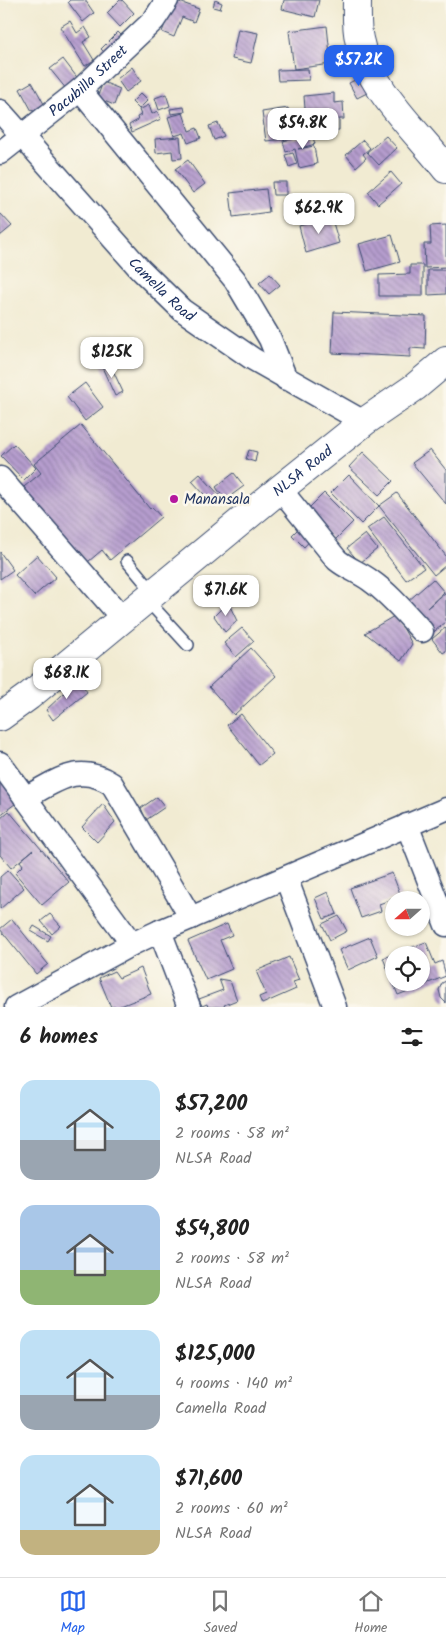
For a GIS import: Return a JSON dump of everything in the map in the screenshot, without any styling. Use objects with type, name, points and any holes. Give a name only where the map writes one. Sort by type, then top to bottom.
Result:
[{"type":"main road","points":[[357,0],[359,39],[363,57],[374,78],[399,113],[442,156]]},
{"type":"main road","name":"NLSA Road","points":[[0,717],[29,696],[364,422],[446,363]]},
{"type":"street","name":"Pacubilla Street","points":[[0,153],[80,90],[154,20],[167,0]]},
{"type":"street","points":[[80,90],[235,280],[270,339],[286,379]]},
{"type":"street","name":"Camella Road","points":[[0,111],[140,269],[182,310],[253,359],[364,422]]},
{"type":"street","points":[[0,478],[123,619]]},
{"type":"street","points":[[280,489],[337,560],[346,568],[370,580],[390,597],[422,631]]},
{"type":"street","points":[[0,763],[132,944]]},
{"type":"street","points":[[25,798],[63,777],[85,773],[100,776],[112,784],[191,918]]},
{"type":"street","points":[[16,1007],[132,944],[160,931],[446,809]]},
{"type":"street","points":[[407,826],[446,925]]},
{"type":"street","points":[[286,878],[335,1007]]},
{"type":"street","points":[[160,931],[190,1007]]},
{"type":"lane","points":[[127,562],[150,596],[188,645]]},
{"type":"building","points":[[70,0],[85,0],[94,13],[83,22],[68,2]]},
{"type":"building","points":[[120,0],[134,13],[120,27],[107,13]]},
{"type":"building","points":[[174,0],[199,9],[194,22],[182,17],[174,37],[162,32]]},
{"type":"building","points":[[215,0],[222,3],[220,9],[213,7]]},
{"type":"building","points":[[284,0],[319,0],[315,17],[282,9]]},
{"type":"building","points":[[70,21],[77,33],[85,27],[91,37],[83,42],[94,60],[85,66],[60,27]]},
{"type":"building","points":[[327,26],[331,64],[294,69],[289,31]]},
{"type":"building","points":[[238,29],[258,33],[251,63],[232,59]]},
{"type":"building","points":[[118,32],[124,38],[107,55],[101,49]]},
{"type":"building","points":[[63,59],[79,80],[67,90],[50,69]]},
{"type":"building","points":[[132,67],[141,81],[126,92],[117,79]]},
{"type":"building","points":[[308,69],[309,80],[278,81],[277,70]]},
{"type":"building","points":[[361,77],[369,92],[357,98],[349,83]]},
{"type":"building","points":[[32,82],[44,104],[32,111],[20,89]]},
{"type":"building","points":[[103,82],[120,89],[114,105],[97,98]]},
{"type":"building","points":[[141,93],[148,100],[139,109],[132,102]]},
{"type":"building","points":[[334,93],[334,103],[343,102],[344,119],[339,119],[339,130],[307,133],[304,96]]},
{"type":"building","points":[[166,94],[170,106],[159,110],[155,98]]},
{"type":"building","points":[[149,105],[152,114],[157,111],[161,119],[132,132],[129,125],[138,120],[137,117],[141,115],[139,110]]},
{"type":"building","points":[[184,107],[185,112],[171,114],[170,109]]},
{"type":"building","points":[[288,108],[293,138],[266,141],[262,112]]},
{"type":"building","points":[[183,113],[189,131],[197,128],[201,138],[188,143],[184,133],[174,136],[168,117]]},
{"type":"building","points":[[218,123],[224,136],[214,140],[209,126]]},
{"type":"building","points":[[312,134],[315,144],[298,149],[314,146],[317,164],[299,168],[295,149],[286,152],[283,141]]},
{"type":"building","points":[[386,136],[397,148],[379,165],[367,152]]},
{"type":"building","points":[[180,137],[182,158],[173,159],[172,151],[156,153],[155,139]]},
{"type":"building","points":[[363,140],[370,148],[363,154],[366,158],[356,167],[346,155]]},
{"type":"building","points":[[293,153],[297,164],[289,167],[285,155]]},
{"type":"building","points":[[188,160],[205,184],[193,193],[175,169]]},
{"type":"building","points":[[391,172],[401,184],[378,204],[368,192]]},
{"type":"building","points":[[272,182],[286,182],[286,195],[273,195]]},
{"type":"building","points":[[266,189],[269,212],[233,217],[230,193]]},
{"type":"building","points":[[0,213],[12,226],[0,236]]},
{"type":"building","points":[[331,216],[339,243],[306,253],[299,226]]},
{"type":"building","points":[[446,225],[446,267],[425,268],[424,244],[431,244],[430,226]]},
{"type":"building","points":[[392,235],[400,262],[367,271],[359,244]]},
{"type":"building","points":[[410,265],[423,265],[423,296],[379,296],[379,275],[410,274]]},
{"type":"building","points":[[428,270],[446,270],[446,294],[428,295]]},
{"type":"building","points":[[270,274],[280,285],[269,294],[259,283]]},
{"type":"building","points":[[334,312],[426,316],[425,349],[410,348],[410,357],[332,353]]},
{"type":"building","points":[[109,362],[123,392],[115,396],[101,365]]},
{"type":"building","points":[[85,383],[103,407],[85,421],[67,397]]},
{"type":"building","points":[[81,425],[150,509],[152,507],[161,517],[110,560],[102,550],[82,567],[19,491],[41,473],[34,464]]},
{"type":"building","points":[[14,444],[36,468],[24,480],[1,456]]},
{"type":"building","points":[[249,450],[257,452],[255,462],[246,459]]},
{"type":"building","points":[[430,450],[446,470],[446,504],[412,463]]},
{"type":"building","points":[[363,452],[393,481],[379,495],[349,467]]},
{"type":"building","points":[[234,473],[244,486],[225,500],[216,487]]},
{"type":"building","points":[[200,474],[223,499],[215,506],[192,481]]},
{"type":"building","points":[[349,475],[379,506],[361,524],[331,493]]},
{"type":"building","points":[[324,493],[353,522],[334,541],[305,512]]},
{"type":"building","points":[[397,493],[446,556],[446,565],[434,575],[379,506]]},
{"type":"building","points":[[384,517],[424,568],[406,580],[367,529]]},
{"type":"building","points":[[302,525],[314,536],[304,547],[292,535]]},
{"type":"building","points":[[365,534],[377,549],[360,563],[347,548]]},
{"type":"building","points":[[0,552],[13,570],[0,579]]},
{"type":"building","points":[[37,555],[56,577],[34,596],[15,575]]},
{"type":"building","points":[[433,579],[444,592],[427,608],[446,592],[446,622],[430,635],[407,602]]},
{"type":"building","points":[[228,602],[237,621],[225,632],[214,616]]},
{"type":"building","points":[[396,615],[412,644],[401,661],[365,633]]},
{"type":"building","points":[[446,627],[446,651],[443,653],[432,639]]},
{"type":"building","points":[[242,628],[254,641],[236,657],[224,643]]},
{"type":"building","points":[[251,648],[276,676],[234,715],[209,687]]},
{"type":"building","points":[[79,679],[87,692],[53,720],[46,710]]},
{"type":"building","points":[[241,714],[273,754],[259,765],[227,725]]},
{"type":"building","points":[[0,776],[19,801],[0,815]]},
{"type":"building","points":[[157,797],[165,807],[146,820],[141,808]]},
{"type":"building","points":[[103,804],[115,822],[97,842],[82,827]]},
{"type":"building","points":[[9,811],[69,882],[42,905],[15,873],[23,865],[20,861],[33,850],[11,868],[0,855],[0,819]]},
{"type":"building","points":[[8,870],[24,888],[0,909],[0,877]]},
{"type":"building","points":[[392,873],[399,891],[385,891],[385,902],[379,904],[381,911],[361,918],[350,888]]},
{"type":"building","points":[[328,892],[337,914],[324,919],[315,898]]},
{"type":"building","points":[[50,914],[61,926],[52,934],[41,921]]},
{"type":"building","points":[[339,916],[347,931],[330,940],[322,924]]},
{"type":"building","points":[[12,919],[48,964],[36,974],[0,929]]},
{"type":"building","points":[[227,924],[232,935],[220,940],[232,969],[206,980],[188,941]]},
{"type":"building","points":[[34,926],[51,936],[48,941],[31,931]]},
{"type":"building","points":[[370,937],[378,956],[348,970],[339,950]]},
{"type":"building","points":[[426,942],[428,946],[415,946]]},
{"type":"building","points":[[430,952],[435,964],[442,961],[446,976],[430,982]]},
{"type":"building","points":[[289,957],[299,980],[293,982],[296,989],[262,1004],[259,997],[266,994],[256,971]]},
{"type":"building","points":[[141,968],[151,994],[118,1007],[111,1007],[99,978],[114,971],[119,978]]},
{"type":"building","points":[[219,979],[230,981],[237,1000],[224,1005],[225,1007],[208,1007],[207,1004],[202,1006],[199,999],[223,990]]},
{"type":"building","points":[[446,981],[446,1003],[441,998],[439,990],[442,983]]},
{"type":"building","points":[[396,991],[408,991],[398,995]]},
{"type":"place","name":"Manansala","points":[[174,499]]}]
